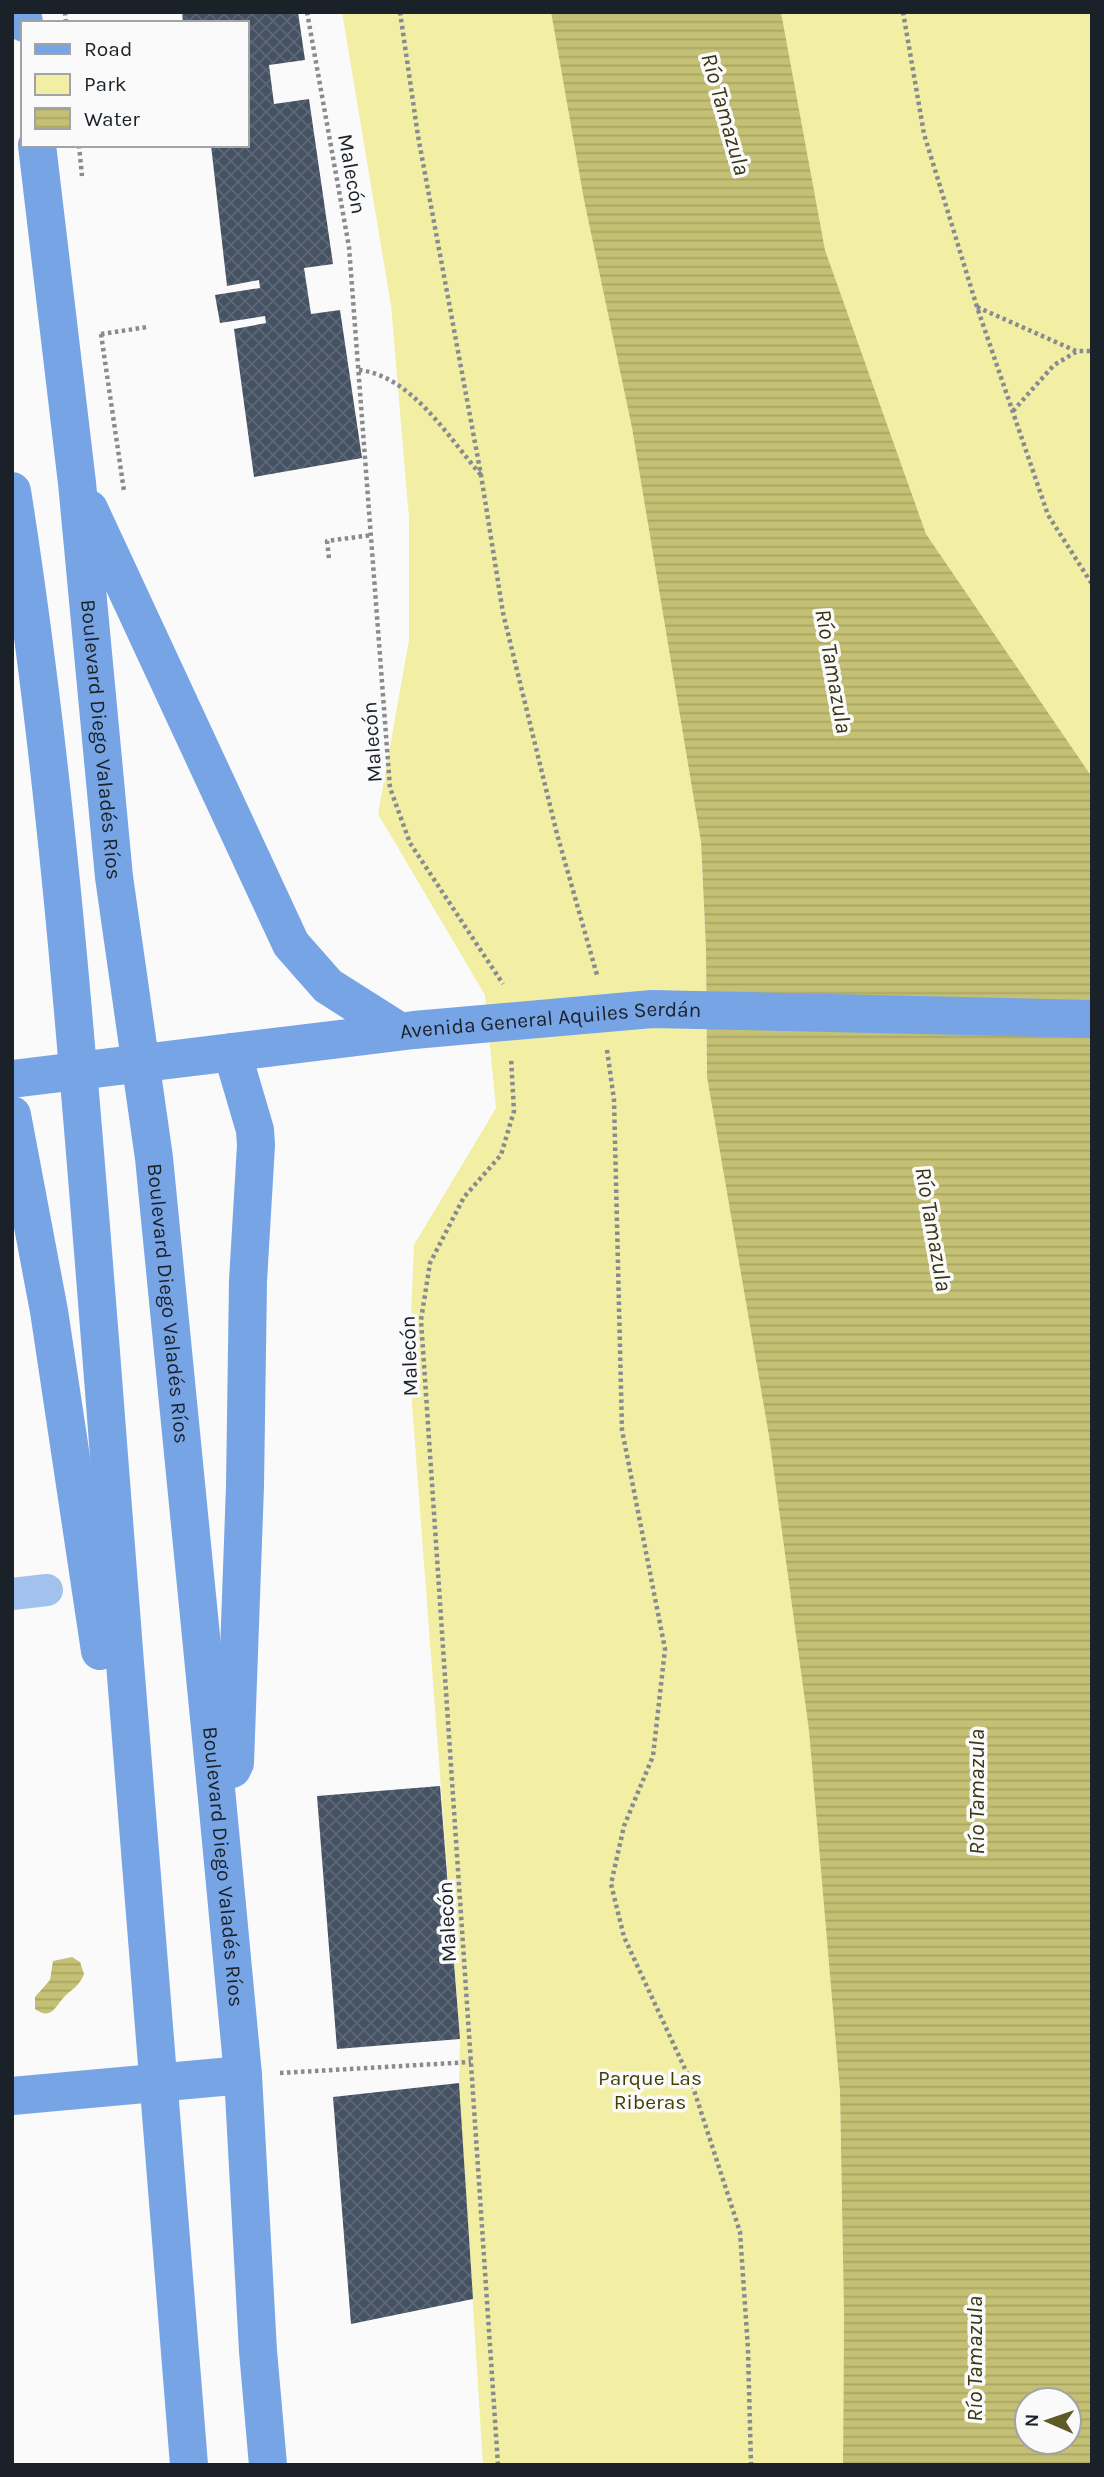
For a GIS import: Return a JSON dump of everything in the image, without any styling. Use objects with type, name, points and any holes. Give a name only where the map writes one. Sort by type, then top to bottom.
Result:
[{"type":"main road","name":"Boulevard Diego Valadés Ríos","points":[[37,147],[77,483],[114,877],[154,1158],[243,2075],[258,2351],[268,2465]]},
{"type":"main road","points":[[77,483],[291,944],[328,986],[407,1031]]},
{"type":"main road","points":[[12,491],[33,619],[62,876],[156,2082],[189,2465]]},
{"type":"main road","name":"Avenida General Aquiles Serdán","points":[[22,1078],[407,1031],[652,1009],[1092,1019]]},
{"type":"main road","points":[[217,1800],[235,1763],[245,1486],[248,1282],[256,1144],[255,1130],[232,1052]]},
{"type":"main road","points":[[12,1115],[53,1338],[92,1591],[111,1745],[139,1843]]},
{"type":"main road","points":[[12,2096],[243,2075]]},
{"type":"street","points":[[12,1594],[47,1590]]},
{"type":"path","name":"Malecón","points":[[307,12],[349,247],[390,788],[410,844],[506,992]]},
{"type":"path","points":[[400,12],[418,136],[481,475],[503,613],[557,834],[595,961],[598,986]]},
{"type":"path","points":[[903,12],[924,134],[977,307],[1048,515],[1092,584]]},
{"type":"path","points":[[977,307],[1076,351],[1092,351]]},
{"type":"path","points":[[101,334],[148,327]]},
{"type":"path","points":[[1013,411],[1054,365],[1076,351]]},
{"type":"path","points":[[359,370],[389,378],[427,411],[481,475]]},
{"type":"path","points":[[328,558],[327,541],[372,535]]},
{"type":"path","points":[[605,1037],[614,1100],[622,1430],[665,1649],[653,1756],[624,1826],[611,1884],[624,1937],[692,2084],[740,2232],[748,2349],[751,2465]]},
{"type":"path","name":"Malecón","points":[[498,2465],[421,1320],[430,1263],[464,1197],[500,1155],[514,1111],[511,1057]]},
{"type":"path","points":[[243,2075],[471,2062]]},
{"type":"green space","name":"Parque Las Riberas","points":[[342,12],[551,12],[584,200],[632,428],[701,842],[706,949],[707,1077],[769,1436],[809,1731],[840,2092],[844,2317],[843,2465],[483,2465],[459,2083],[460,2039],[409,1365],[414,1245],[496,1108],[485,995],[378,814],[409,640],[409,518],[391,305]]},
{"type":"green space","points":[[781,12],[1092,12],[1092,777],[926,534],[825,250]]},
{"type":"water","name":"Río Tamazula","points":[[551,12],[781,12],[825,250],[926,534],[1092,777],[1092,2465],[843,2465],[844,2317],[840,2092],[809,1731],[769,1436],[707,1077],[706,949],[701,842],[632,428],[584,200]]},
{"type":"water","points":[[72,1957],[80,1962],[84,1974],[80,1981],[53,2011],[45,2013],[35,2009],[35,1997],[50,1980],[53,1961]]},
{"type":"building","points":[[182,12],[298,12],[305,60],[269,65],[274,104],[309,99],[333,264],[304,268],[311,314],[340,310],[362,458],[254,477],[234,329],[266,323],[265,316],[220,323],[215,295],[260,288],[259,280],[227,286],[211,147],[248,147],[248,21],[183,21]]},
{"type":"building","points":[[440,1786],[460,2039],[337,2049],[317,1796]]},
{"type":"building","points":[[459,2083],[473,2299],[351,2324],[333,2097]]}]
